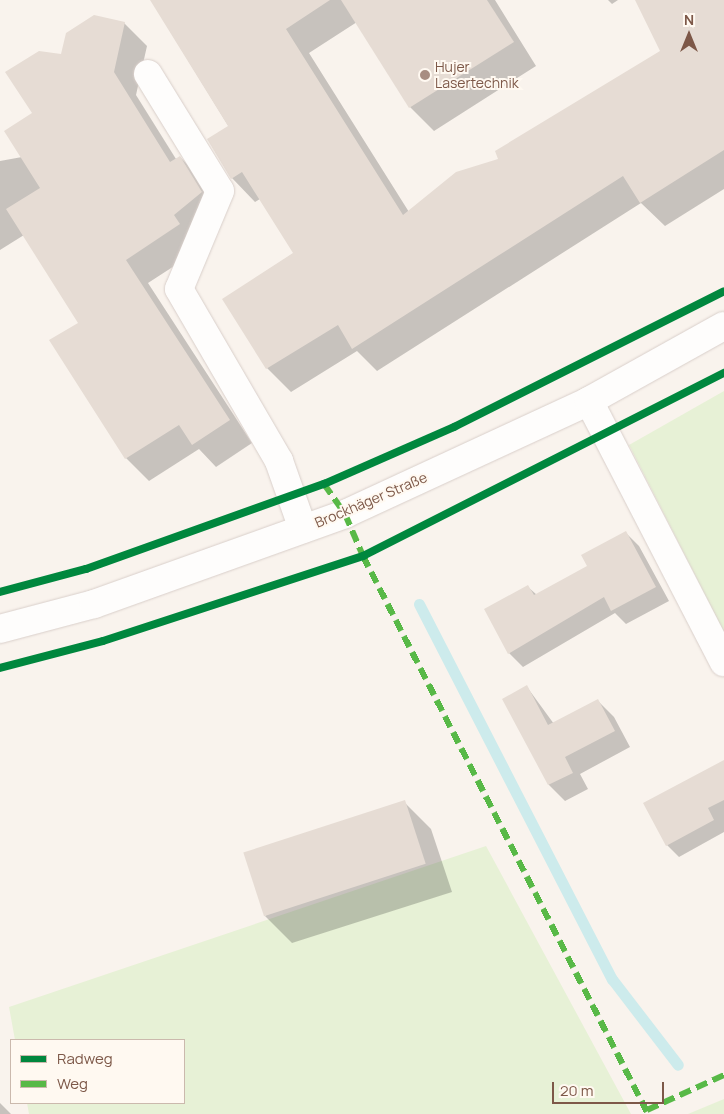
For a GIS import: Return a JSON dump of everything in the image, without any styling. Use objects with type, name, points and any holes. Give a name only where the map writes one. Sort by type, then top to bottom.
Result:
[{"type":"street","points":[[148,74],[220,191],[178,289],[280,461],[303,529]]},
{"type":"street","name":"Brockhäger Straße","points":[[0,629],[94,604],[303,529],[589,401],[724,326]]},
{"type":"street","points":[[589,401],[724,662]]},
{"type":"green space","points":[[724,391],[724,632],[629,445]]},
{"type":"green space","points":[[486,846],[631,1114],[29,1114],[27,1104],[185,1104],[185,1039],[15,1039],[9,1007]]},
{"type":"green space","points":[[724,1099],[724,1114],[688,1114]]},
{"type":"building","points":[[150,0],[330,0],[286,29],[403,215],[456,172],[498,159],[495,151],[660,51],[635,0],[724,0],[724,150],[640,203],[623,176],[352,349],[338,325],[266,369],[222,299],[293,253],[242,172],[231,179],[207,139],[228,126]]},
{"type":"building","name":"Hujer Lasertechnik","points":[[341,0],[487,0],[514,42],[409,108]]},
{"type":"building","points":[[94,15],[125,22],[114,72],[170,162],[180,156],[202,192],[174,215],[180,224],[126,260],[230,420],[192,445],[179,425],[125,459],[49,340],[78,323],[6,209],[40,188],[4,131],[32,113],[5,72],[39,51],[61,54],[66,33]]},
{"type":"building","points":[[626,531],[656,587],[611,611],[604,597],[508,654],[484,609],[528,585],[534,595],[587,566],[581,555]]},
{"type":"building","points":[[527,685],[548,725],[598,699],[615,731],[565,757],[573,773],[548,785],[502,699]]},
{"type":"building","points":[[724,760],[724,800],[708,808],[714,820],[666,846],[643,803]]},
{"type":"building","points":[[405,800],[426,864],[264,916],[243,853]]},
{"type":"waterway","points":[[419,604],[612,979],[678,1065]]},
{"type":"marked path","points":[[324,484],[345,514],[363,556],[648,1114]]},
{"type":"marked path","points":[[647,1110],[724,1075]]},
{"type":"cycle path","points":[[0,592],[86,569],[324,484],[454,427],[724,291]]},
{"type":"cycle path","points":[[0,668],[103,641],[363,556],[724,373]]},
{"type":"place","name":"Hujer Lasertechnik","points":[[425,75]]}]
